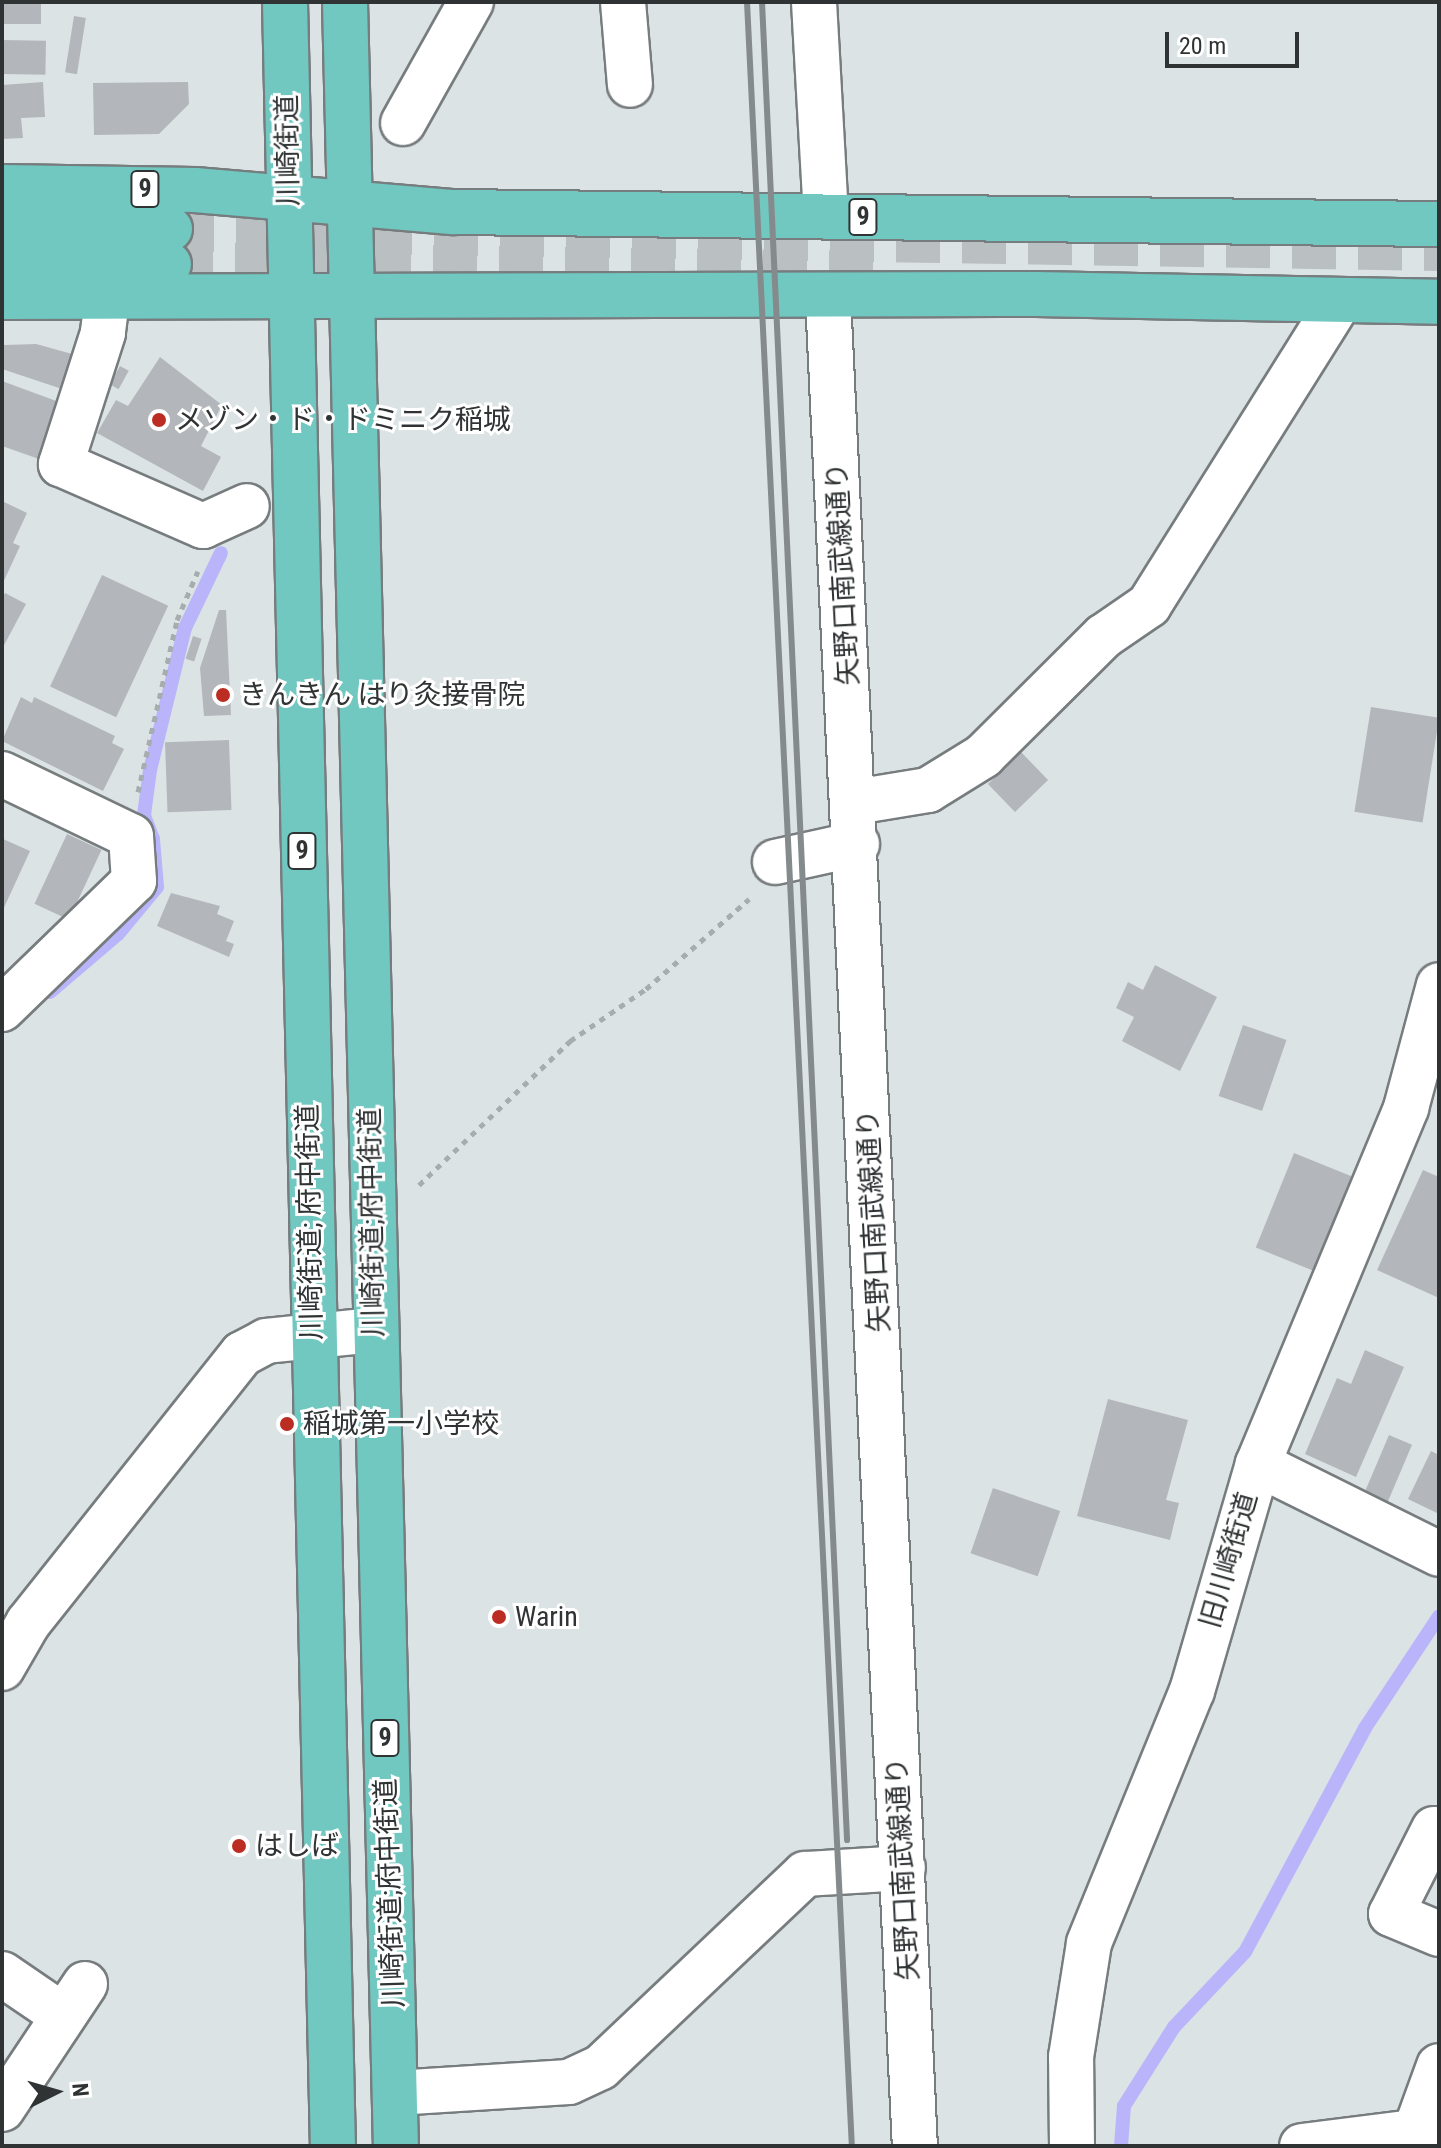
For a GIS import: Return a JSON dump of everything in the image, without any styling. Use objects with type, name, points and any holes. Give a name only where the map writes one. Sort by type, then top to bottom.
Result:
[{"type":"main road","name":"川崎街道","points":[[285,2],[291,299]]},
{"type":"main road","name":"9","points":[[345,2],[351,297]]},
{"type":"main road","name":"9","points":[[2,187],[289,195],[454,212],[1439,224]]},
{"type":"main road","name":"9","points":[[2,228],[170,246],[2,260]]},
{"type":"main road","points":[[2,297],[828,297],[1439,302]]},
{"type":"main road","name":"川崎街道;府中街道","points":[[351,297],[396,2146]]},
{"type":"main road","name":"川崎街道; 府中街道","points":[[291,299],[312,1333],[333,2146]]},
{"type":"street","points":[[403,123],[471,2]]},
{"type":"street","points":[[623,2],[630,85]]},
{"type":"street","points":[[814,2],[826,216]]},
{"type":"street","name":"矢野口南武線通り","points":[[828,297],[857,844],[915,2146]]},
{"type":"street","points":[[107,299],[103,333],[61,464],[203,526],[247,506]]},
{"type":"street","points":[[855,802],[928,790],[983,756],[1104,636],[1149,605],[1340,301]]},
{"type":"street","points":[[2,774],[131,836],[134,881],[2,1009]]},
{"type":"street","points":[[775,862],[857,844]]},
{"type":"street","name":"旧川崎街道","points":[[1072,2146],[1071,2057],[1089,1943],[1192,1691],[1258,1464],[1406,1108],[1439,985]]},
{"type":"street","points":[[2,1668],[28,1623],[242,1354],[266,1341],[312,1333],[374,1330]]},
{"type":"street","points":[[1258,1464],[1439,1554]]},
{"type":"street","points":[[1434,1829],[1391,1914],[1439,1934]]},
{"type":"street","points":[[395,2093],[569,2082],[601,2067],[805,1874],[903,1868]]},
{"type":"street","points":[[2,1974],[74,2000],[2,2109]]},
{"type":"street","points":[[1302,2146],[1427,2137],[1439,2066]]},
{"type":"path","points":[[131,836],[149,727],[177,620],[201,564],[203,526]]},
{"type":"path","points":[[417,1186],[570,1041],[646,989],[745,905],[775,862]]},
{"type":"building","points":[[2,2],[41,2],[41,24],[2,24]]},
{"type":"building","points":[[74,16],[86,18],[77,74],[65,72]]},
{"type":"building","points":[[2,40],[46,41],[45,75],[2,74]]},
{"type":"building","points":[[43,82],[45,117],[21,118],[23,138],[2,139],[2,85]]},
{"type":"building","points":[[188,82],[189,104],[159,134],[94,135],[93,83]]},
{"type":"building","points":[[36,344],[83,357],[71,392],[2,369],[4,345]]},
{"type":"building","name":"メゾン・ド・ドミニク稲城","points":[[160,357],[222,405],[201,446],[221,457],[203,491],[97,433],[116,400],[128,406]]},
{"type":"building","points":[[120,366],[129,371],[119,389],[110,384]]},
{"type":"building","points":[[2,381],[59,402],[39,459],[2,446]]},
{"type":"building","points":[[2,501],[27,513],[13,543],[20,546],[2,585]]},
{"type":"building","points":[[102,575],[168,606],[116,717],[50,686]]},
{"type":"building","points":[[5,593],[26,604],[2,649],[2,598]]},
{"type":"building","points":[[219,610],[226,610],[231,715],[204,716],[200,668]]},
{"type":"building","points":[[193,636],[202,639],[194,662],[186,659]]},
{"type":"building","points":[[21,697],[32,703],[34,697],[115,736],[112,743],[124,749],[103,791],[2,741]]},
{"type":"building","points":[[1371,707],[1439,718],[1423,822],[1354,812]]},
{"type":"building","points":[[229,740],[231,810],[167,812],[165,742]]},
{"type":"building","points":[[1021,752],[1048,780],[1015,812],[988,784]]},
{"type":"building","points":[[67,834],[101,850],[69,920],[34,904]]},
{"type":"building","points":[[3,839],[30,851],[2,912],[2,842]]},
{"type":"building","points":[[171,893],[220,906],[217,914],[234,921],[226,941],[234,944],[229,957],[157,926]]},
{"type":"building","points":[[1155,965],[1217,997],[1180,1071],[1122,1041],[1134,1017],[1116,1008],[1128,982],[1143,990]]},
{"type":"building","points":[[1243,1025],[1286,1040],[1262,1111],[1219,1096]]},
{"type":"building","points":[[1294,1153],[1351,1176],[1313,1271],[1256,1248]]},
{"type":"building","points":[[1423,1170],[1439,1177],[1439,1298],[1377,1270]]},
{"type":"building","points":[[1365,1350],[1404,1367],[1356,1477],[1305,1454],[1337,1378],[1351,1384]]},
{"type":"building","points":[[1108,1399],[1188,1420],[1166,1500],[1179,1503],[1170,1540],[1077,1516]]},
{"type":"building","points":[[1389,1435],[1412,1445],[1388,1502],[1365,1492]]},
{"type":"building","points":[[1431,1451],[1439,1455],[1439,1514],[1408,1499]]},
{"type":"building","points":[[993,1488],[1060,1511],[1038,1576],[971,1553]]},
{"type":"waterway","points":[[50,992],[118,934],[157,887],[153,839],[144,815],[150,770],[185,628],[221,553]]},
{"type":"waterway","points":[[1121,2146],[1124,2106],[1174,2027],[1245,1952],[1365,1728],[1439,1616]]},
{"type":"tunnel","points":[[170,229],[1439,249]]},
{"type":"tunnel","points":[[169,264],[877,273]]},
{"type":"railway","points":[[747,2],[852,2146]]},
{"type":"railway","points":[[762,2],[847,1840]]},
{"type":"place","name":"メゾン・ド・ドミニク稲城","points":[[159,420]]},
{"type":"place","name":"きんきん はり灸接骨院","points":[[223,695]]},
{"type":"place","name":"稲城第一小学校","points":[[287,1424]]},
{"type":"place","name":"Warin","points":[[499,1617]]},
{"type":"place","name":"はしば","points":[[239,1846]]}]
